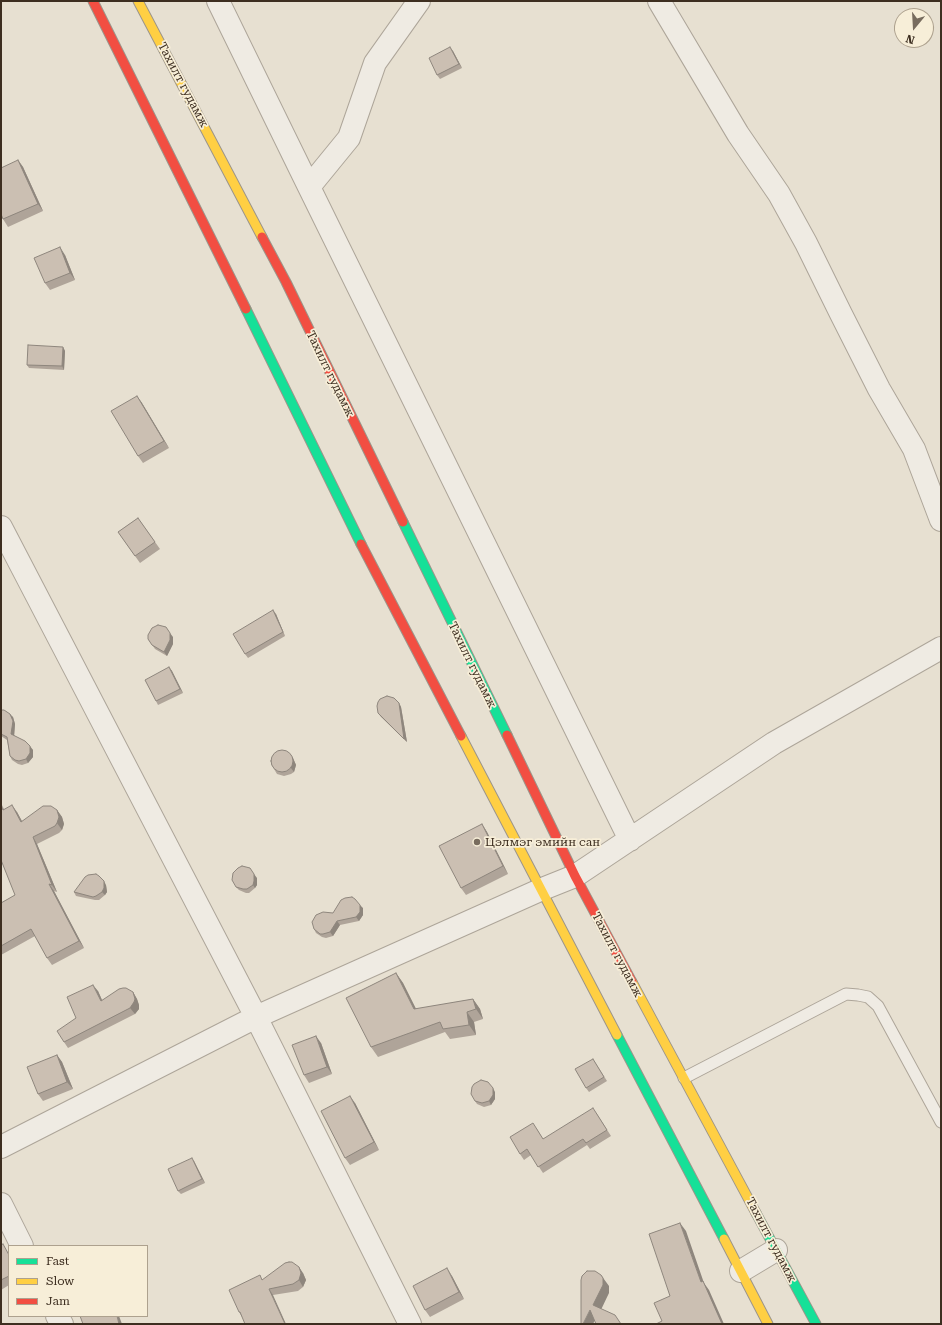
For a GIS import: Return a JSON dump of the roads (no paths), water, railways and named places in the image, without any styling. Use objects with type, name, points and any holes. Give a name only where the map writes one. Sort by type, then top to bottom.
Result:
[{"type":"main road","points":[[93,1],[223,261],[363,548],[540,890],[768,1324]]},
{"type":"main road","name":"Тахилт гудамж","points":[[138,1],[286,282],[575,876],[816,1324]]},
{"type":"street","points":[[218,1],[630,840]]},
{"type":"street","points":[[309,187],[349,138],[375,63],[419,1]]},
{"type":"street","points":[[659,1],[738,134],[779,194],[806,243],[879,389],[914,449],[941,520]]},
{"type":"street","points":[[1,527],[256,1017],[410,1324]]},
{"type":"street","points":[[1,1147],[256,1017],[540,890],[575,876],[774,743],[941,648]]},
{"type":"street","points":[[1,1204],[22,1245]]},
{"type":"street","points":[[741,1271],[776,1250]]},
{"type":"lane","points":[[684,1078],[846,994],[858,995],[868,997],[878,1006],[941,1122]]},
{"type":"place","name":"Цэлмэг эмийн сан","points":[[477,842]]}]
